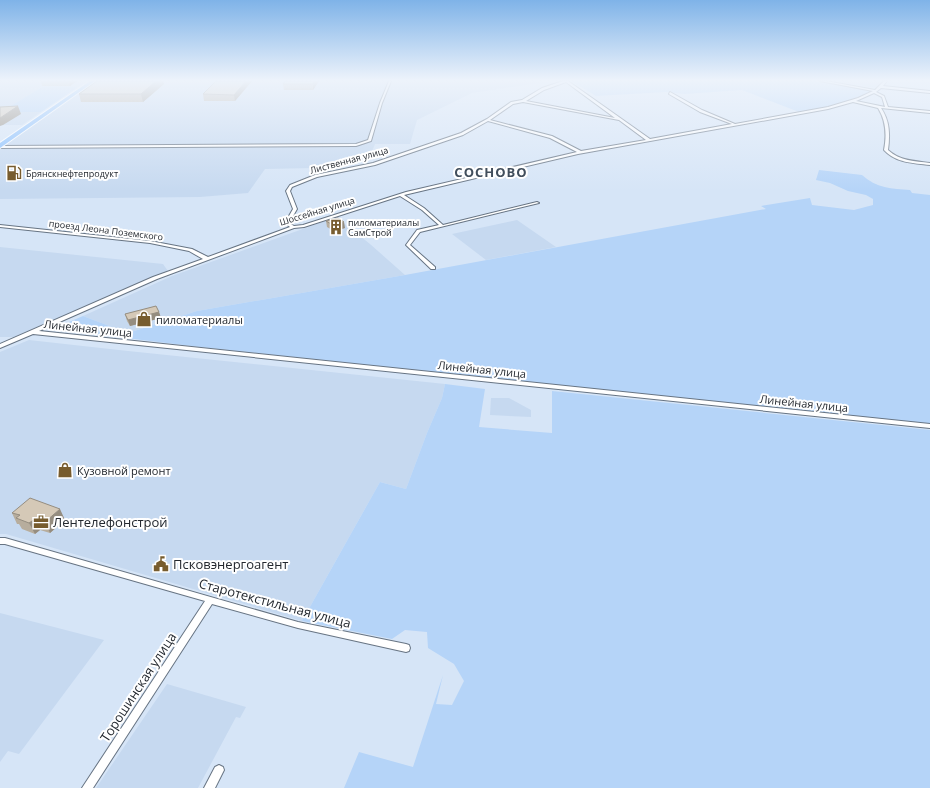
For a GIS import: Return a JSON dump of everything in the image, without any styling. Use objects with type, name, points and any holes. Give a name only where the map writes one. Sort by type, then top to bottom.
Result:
[{"type":"highway","points":[[1,144],[39,118]]},
{"type":"street","points":[[1,144],[356,145],[369,141],[377,118]]},
{"type":"street","name":"Лиственная улица","points":[[293,227],[287,223],[295,209],[288,191],[291,186],[316,176],[363,166],[436,144],[462,134],[491,118]]},
{"type":"street","points":[[614,118],[620,119],[652,140]]},
{"type":"street","points":[[718,118],[736,125]]},
{"type":"street","name":"Шоссейная улица","points":[[0,346],[155,278],[293,227],[303,226],[401,195],[581,153],[775,118]]},
{"type":"street","points":[[885,118],[888,132],[886,150],[899,160],[930,164]]},
{"type":"street","points":[[488,120],[551,137],[581,153]]},
{"type":"street","points":[[401,195],[423,209],[442,226]]},
{"type":"street","points":[[434,268],[408,245],[419,231],[537,203]]},
{"type":"street","name":"проезд Леона Поземского","points":[[0,226],[150,242],[190,250],[208,259]]},
{"type":"street","name":"Линейная улица","points":[[32,332],[930,426]]},
{"type":"street","name":"Старотекстильная улица","points":[[0,541],[5,541],[113,571],[298,625],[406,648]]},
{"type":"street","name":"Торошинская улица","points":[[87,788],[210,600]]},
{"type":"street","points":[[209,788],[219,770]]},
{"type":"shaded area","points":[[0,118],[33,118],[22,125],[0,125]]},
{"type":"shaded area","points":[[42,118],[422,118],[417,120],[410,144],[375,144],[369,159],[339,161],[314,168],[265,169],[248,193],[200,197],[0,199],[0,147]]},
{"type":"shaded area","points":[[819,170],[862,175],[873,183],[884,187],[910,190],[912,193],[930,195],[930,425],[200,347],[59,330],[58,328],[83,316],[128,333],[197,311],[405,275],[766,209],[761,206],[810,198],[812,205],[854,210],[873,205],[873,199],[866,195],[848,191],[830,183],[816,180]]},
{"type":"shaded area","points":[[336,217],[370,244],[405,275],[197,311],[128,333],[83,316],[172,276]]},
{"type":"shaded area","points":[[517,220],[556,247],[486,260],[452,234]]},
{"type":"shaded area","points":[[0,247],[163,264],[168,271],[14,337],[0,337]]},
{"type":"shaded area","points":[[29,340],[445,384],[442,398],[406,489],[380,482],[302,621],[6,534],[0,534],[0,352]]},
{"type":"shaded area","points":[[445,384],[485,389],[479,427],[552,433],[552,391],[930,430],[930,788],[344,788],[359,752],[413,767],[443,675],[436,704],[452,705],[464,681],[454,664],[428,648],[427,632],[405,630],[392,639],[302,621],[380,482],[406,489],[442,398]]},
{"type":"shaded area","points":[[491,398],[509,398],[531,410],[531,417],[490,415]]},
{"type":"shaded area","points":[[0,613],[104,640],[19,754],[8,751],[0,762]]},
{"type":"shaded area","points":[[167,684],[246,707],[240,718],[236,717],[198,788],[96,788]]},
{"type":"building","points":[[338,218],[344,222],[333,225],[326,221]]},
{"type":"building","points":[[156,306],[159,312],[128,320],[125,314]]},
{"type":"building","points":[[30,498],[60,509],[45,522],[35,519],[29,523],[16,518],[20,515],[12,513]]},
{"type":"place","name":"Брянскнефтепродукт","points":[[14,173]]},
{"type":"place","name":"пиломатериалы СамСтрой","points":[[336,227]]},
{"type":"place","name":"пиломатериалы","points":[[144,319]]},
{"type":"place","name":"Кузовной ремонт","points":[[65,470]]},
{"type":"place","name":"Лентелефонстрой","points":[[41,522]]},
{"type":"place","name":"Псковэнергоагент","points":[[161,564]]},
{"type":"district","name":"СОСНОВО","points":[[491,172]]}]
